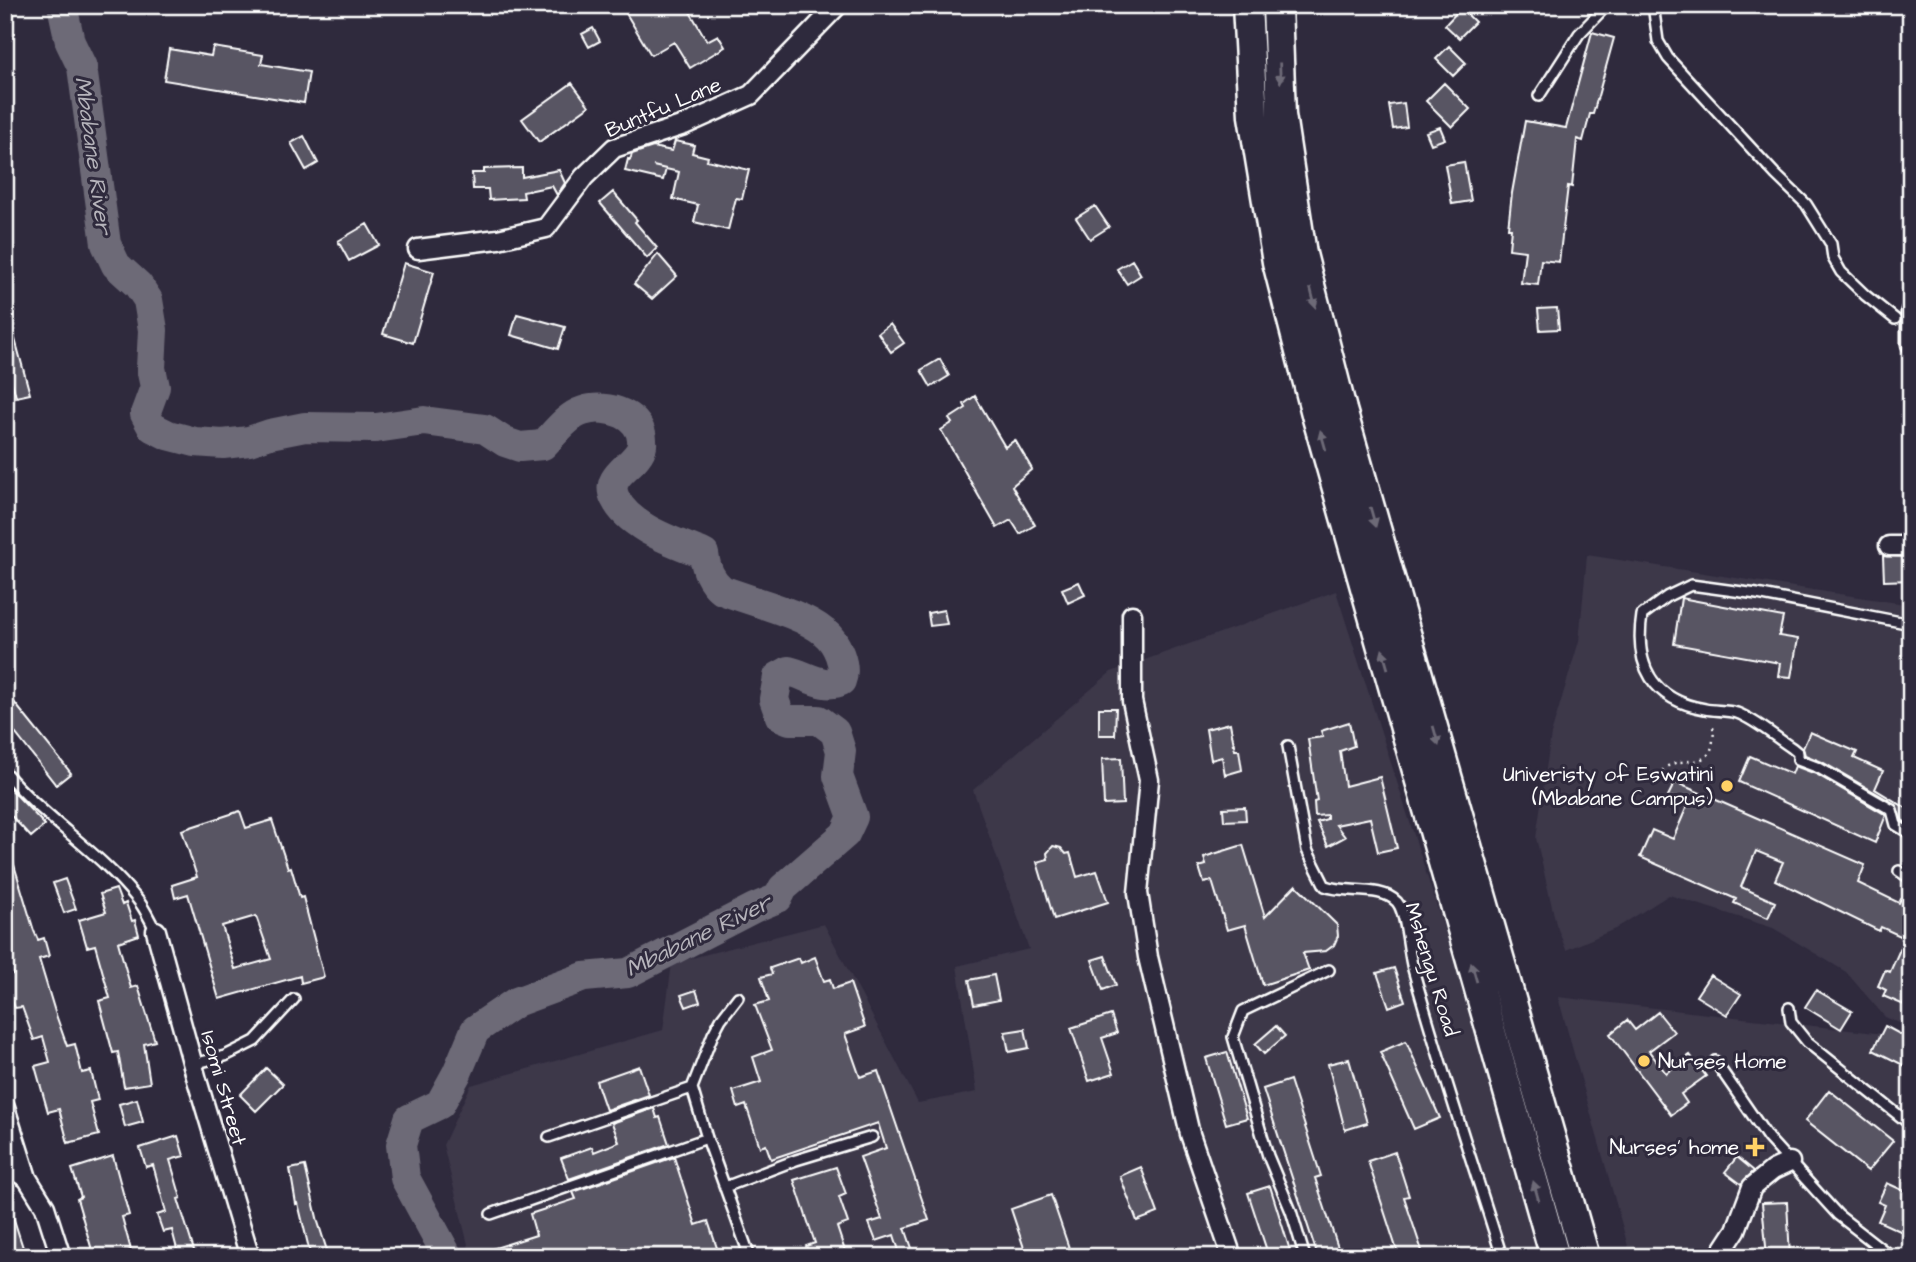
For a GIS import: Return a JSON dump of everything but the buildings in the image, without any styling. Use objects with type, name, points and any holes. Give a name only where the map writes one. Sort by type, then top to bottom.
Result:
[{"type":"main road","points":[[1247,5],[1253,116],[1277,262],[1321,431],[1555,1257]]},
{"type":"main road","points":[[1278,5],[1281,115],[1302,254],[1342,410],[1585,1257]]},
{"type":"street","name":"Buntfu Lane","points":[[418,249],[498,239],[546,228],[584,177],[614,148],[684,125],[751,95],[838,5]]},
{"type":"street","points":[[1903,315],[1911,344]]},
{"type":"street","points":[[1889,546],[1911,546]]},
{"type":"street","points":[[1132,615],[1132,701],[1149,780],[1138,893],[1148,957],[1190,1134],[1232,1257]]},
{"type":"street","name":"Isomi Street","points":[[156,931],[192,1064],[250,1257]]},
{"type":"street","points":[[5,1108],[27,1178],[45,1207],[61,1257]]},
{"type":"street","points":[[1721,1253],[1736,1230],[1752,1187],[1773,1170],[1790,1163]]},
{"type":"street","points":[[5,1165],[27,1178]]},
{"type":"lane","points":[[1539,96],[1579,34],[1607,5]]},
{"type":"lane","points":[[1653,5],[1658,41],[1668,58],[1806,204],[1831,244],[1833,258],[1841,272],[1865,295],[1903,315]]},
{"type":"lane","points":[[1911,624],[1757,594],[1691,585],[1668,596],[1642,615],[1639,634],[1649,677],[1658,690],[1703,709],[1738,713],[1798,753],[1798,760],[1819,768],[1892,810],[1896,825],[1911,834]]},
{"type":"lane","name":"Mshengu Road","points":[[1288,746],[1307,850],[1325,886],[1334,890],[1377,893],[1393,898],[1401,908],[1412,968],[1502,1257]]},
{"type":"lane","points":[[5,772],[17,786],[87,847],[138,900],[156,931]]},
{"type":"lane","points":[[1899,871],[1911,879]]},
{"type":"lane","points":[[1305,1257],[1291,1211],[1268,1156],[1233,1037],[1243,1012],[1329,970]]},
{"type":"lane","points":[[738,997],[717,1026],[692,1088],[750,1257]]},
{"type":"lane","points":[[192,1064],[225,1056],[255,1041],[294,999]]},
{"type":"lane","points":[[1789,1008],[1791,1022],[1807,1042],[1911,1125]]},
{"type":"lane","points":[[1715,1061],[1768,1138],[1790,1163],[1838,1215],[1892,1257]]},
{"type":"lane","points":[[549,1137],[692,1088]]},
{"type":"lane","points":[[725,1187],[796,1160],[872,1137]]},
{"type":"lane","points":[[491,1214],[707,1138]]},
{"type":"path","points":[[1662,771],[1668,765],[1707,758],[1713,750],[1714,727],[1703,709]]},
{"type":"shaded area","name":"Univeristy of Eswatini (Mbabane Campus)","points":[[1587,555],[1911,605],[1911,1028],[1885,1017],[1846,972],[1773,928],[1669,895],[1615,929],[1566,950],[1556,924],[1536,838],[1551,734],[1579,641]]},
{"type":"shaded area","points":[[1336,591],[1549,1257],[471,1257],[443,1145],[471,1085],[663,1030],[672,963],[824,924],[918,1103],[977,1092],[957,966],[1029,949],[973,790],[1111,672]]},
{"type":"shaded area","name":"Nurses' home","points":[[1558,997],[1911,1037],[1911,1257],[1631,1257]]},
{"type":"waterway","name":"Mbabane River","points":[[62,5],[70,42],[82,67],[106,244],[116,265],[138,285],[148,300],[153,330],[151,368],[155,387],[145,414],[152,427],[168,435],[195,442],[223,444],[249,441],[305,427],[376,428],[424,421],[485,429],[505,442],[520,447],[543,445],[577,413],[593,409],[613,410],[631,419],[637,426],[642,445],[635,458],[614,482],[615,498],[622,509],[654,533],[704,554],[709,574],[722,590],[789,613],[814,625],[829,636],[840,655],[843,668],[841,681],[822,682],[789,671],[778,677],[774,699],[780,716],[790,720],[819,720],[835,732],[841,751],[838,776],[853,817],[845,834],[783,888],[778,898],[628,973],[584,977],[516,1002],[475,1030],[457,1073],[440,1104],[409,1119],[401,1145],[405,1178],[448,1257]]},
{"type":"place","name":"Univeristy of Eswatini (Mbabane Campus)","points":[[1727,786]]},
{"type":"place","name":"Nurses Home","points":[[1644,1061]]},
{"type":"place","name":"Nurses' home","points":[[1755,1147]]}]
